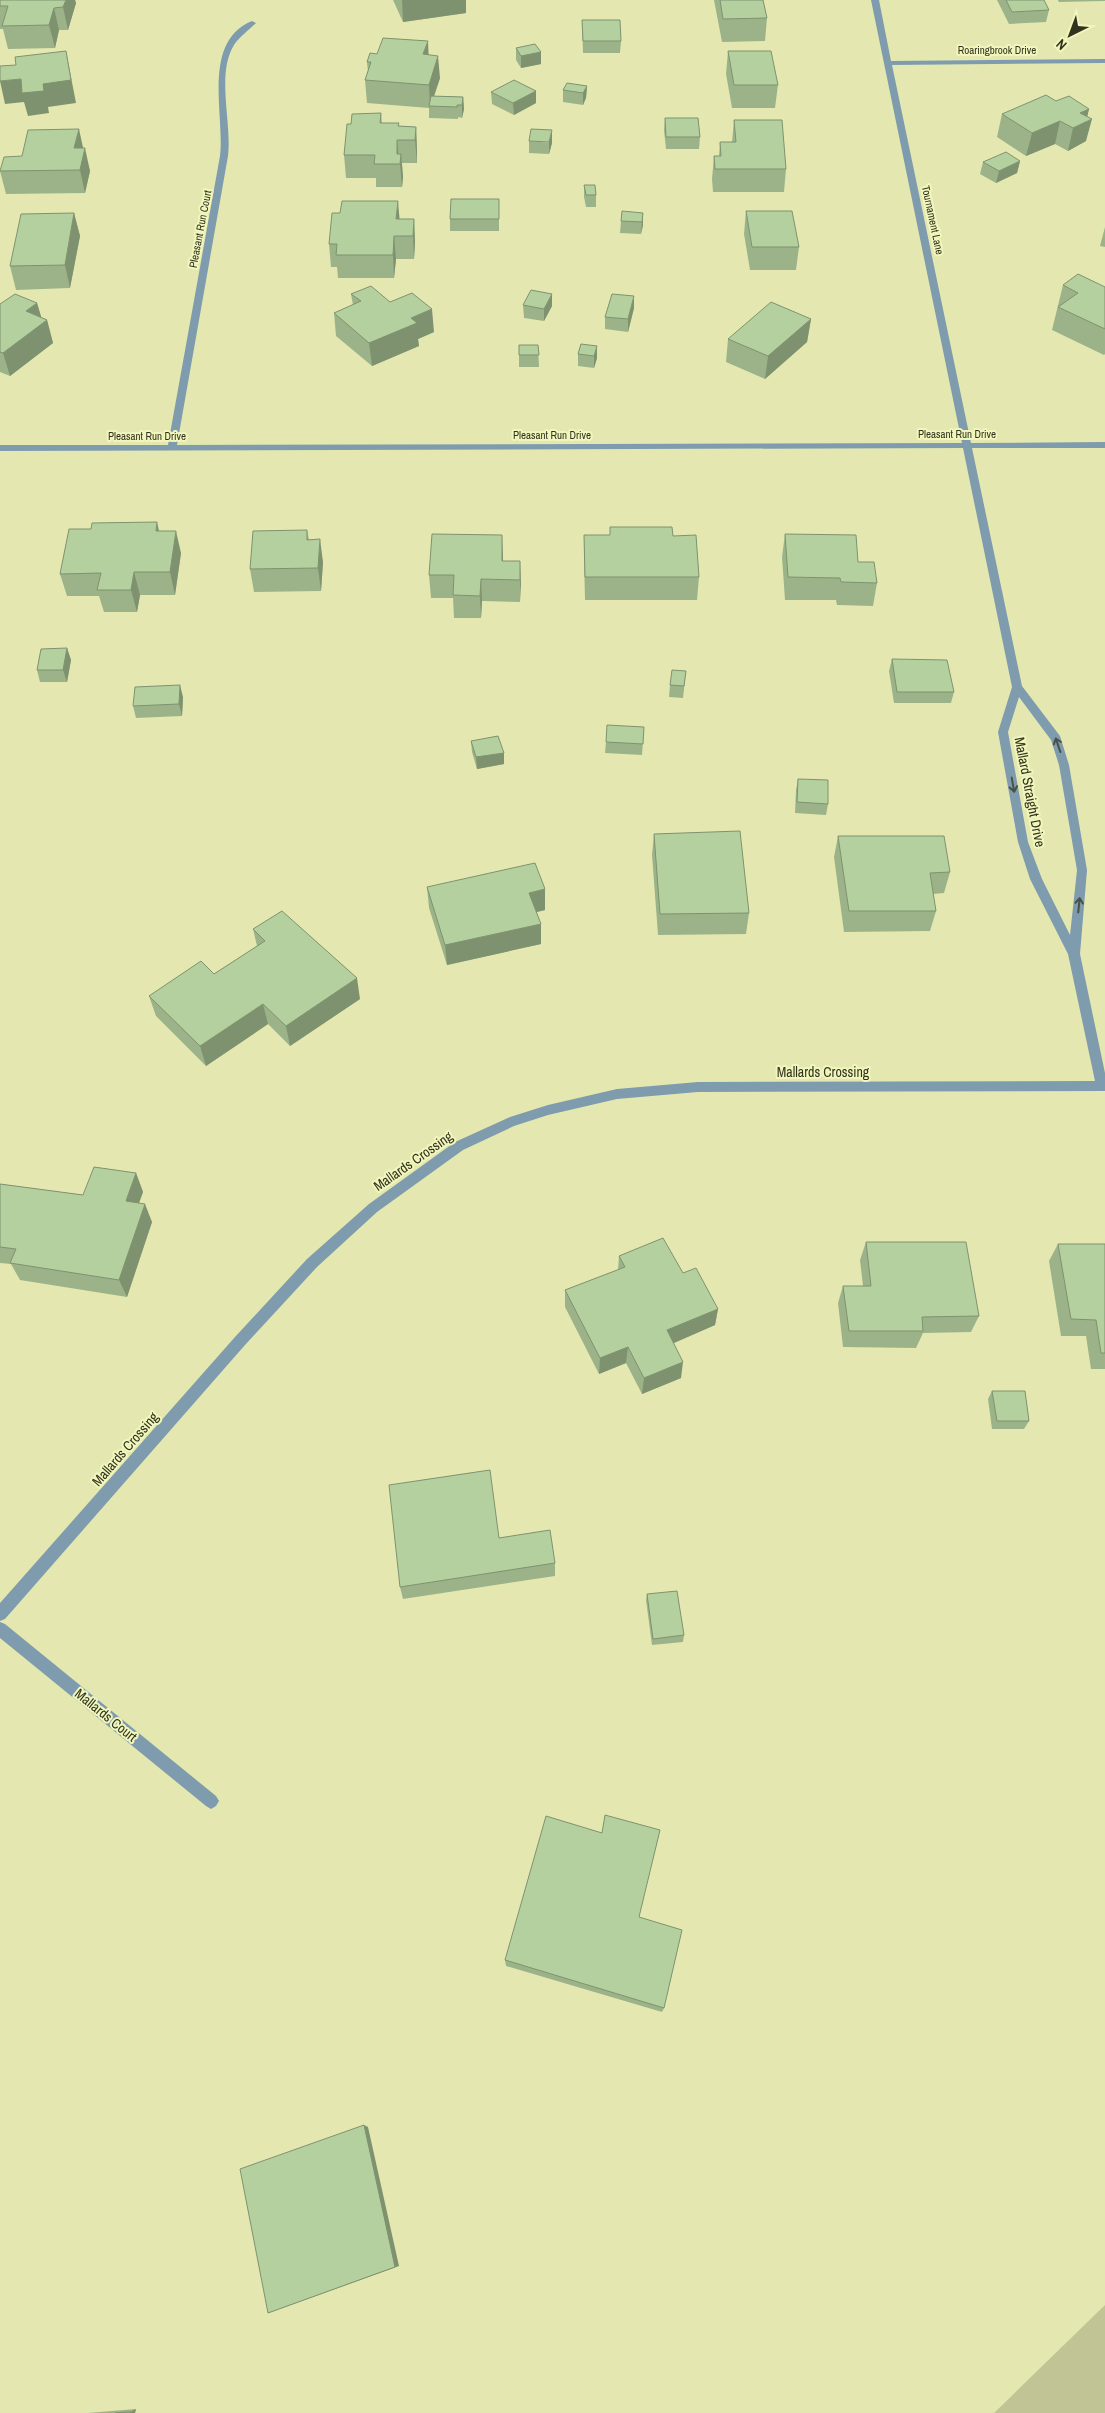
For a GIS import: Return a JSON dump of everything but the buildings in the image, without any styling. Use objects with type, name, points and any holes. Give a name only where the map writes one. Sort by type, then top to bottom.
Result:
[{"type":"street","name":"Tournament Lane","points":[[875,0],[968,445]]},
{"type":"street","name":"Pleasant Run Court","points":[[172,448],[220,180],[226,135],[222,83],[224,56],[228,47],[242,30],[252,24]]},
{"type":"street","name":"Roaringbrook Drive","points":[[888,63],[1105,61]]},
{"type":"street","name":"Mallard Straight Drive","points":[[968,445],[1018,688],[1056,739],[1064,765],[1082,870],[1074,954]]},
{"type":"street","name":"Pleasant Run Drive","points":[[0,448],[1105,445]]},
{"type":"street","name":"Mallard Straight Drive","points":[[1018,688],[1003,732],[1023,842],[1036,879],[1074,954],[1104,1086]]},
{"type":"street","name":"Mallards Crossing","points":[[0,1614],[240,1341],[312,1263],[372,1208],[459,1146],[510,1122],[548,1110],[618,1094],[698,1087],[1104,1086]]},
{"type":"street","name":"Mallards Court","points":[[0,1629],[211,1801]]},
{"type":"green space","points":[[1105,2305],[1105,2413],[994,2413]]}]
